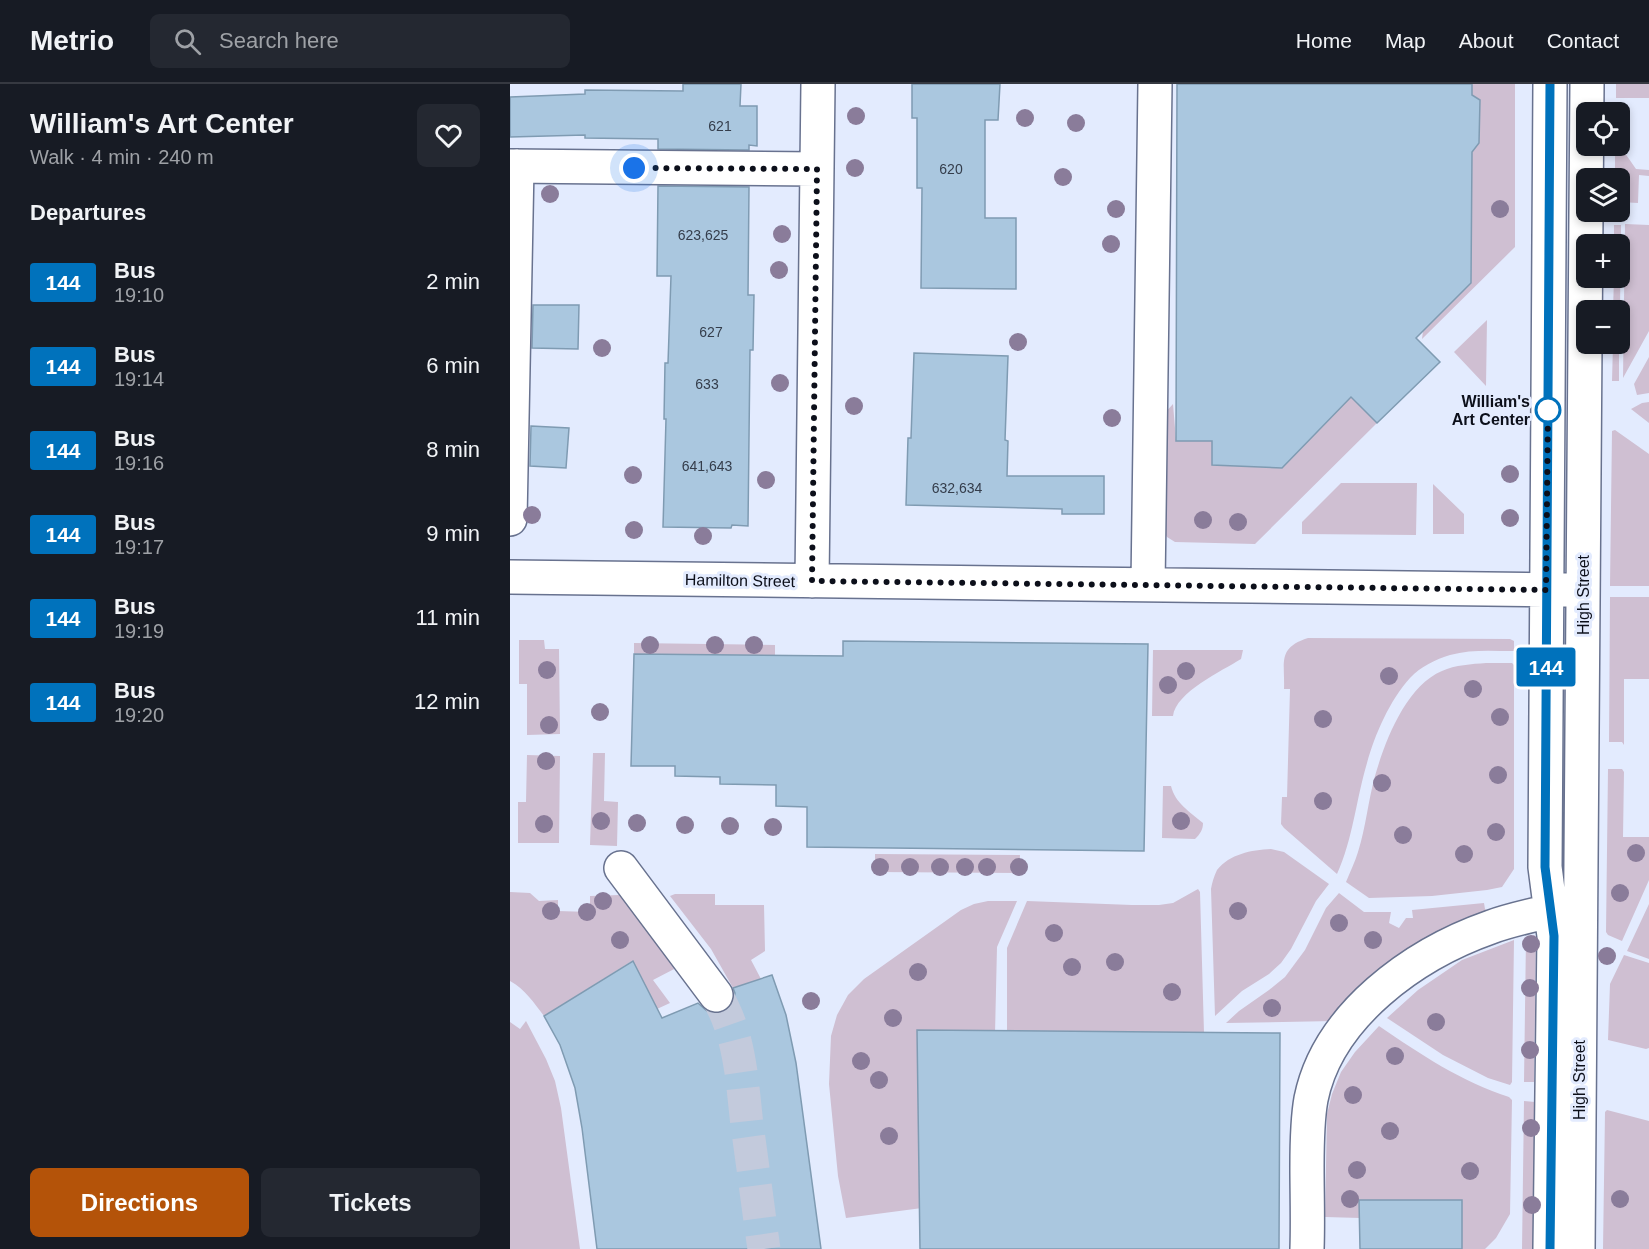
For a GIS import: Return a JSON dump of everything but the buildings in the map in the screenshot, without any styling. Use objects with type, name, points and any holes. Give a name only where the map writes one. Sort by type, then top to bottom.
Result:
[{"type":"street","points":[[812,581],[818,84]]},
{"type":"street","points":[[1148,585],[1155,84]]},
{"type":"street","name":"High Street","points":[[1550,84],[1545,867],[1566,908]]},
{"type":"street","name":"High Street","points":[[1578,1249],[1566,908],[1583,590],[1587,84]]},
{"type":"street","points":[[510,519],[514,166],[817,169]]},
{"type":"street","name":"Hamilton Street","points":[[510,577],[1583,590]]},
{"type":"street","points":[[621,868],[716,995]]},
{"type":"street","points":[[1308,1249],[1307,1140],[1311,1099],[1320,1071],[1345,1026],[1398,976],[1464,937],[1493,926],[1566,908]]},
{"type":"street","name":"High Street","points":[[1550,1249],[1554,936],[1566,908]]},
{"type":"shaded area","points":[[1472,84],[1515,84],[1515,247],[1422,339],[1423,331],[1471,283],[1472,151],[1479,143],[1480,101],[1472,95]]},
{"type":"shaded area","points":[[1616,84],[1649,84],[1649,98],[1616,98]]},
{"type":"shaded area","points":[[1615,156],[1627,156],[1636,169],[1649,170],[1649,176],[1639,175],[1638,203],[1630,203],[1630,168],[1615,168]]},
{"type":"shaded area","points":[[1625,224],[1649,225],[1649,331],[1623,378],[1623,354],[1630,354],[1630,300],[1624,300],[1624,288],[1630,288],[1630,234],[1625,234]]},
{"type":"shaded area","points":[[1614,225],[1621,225],[1621,234],[1614,234]]},
{"type":"shaded area","points":[[1614,288],[1620,288],[1620,300],[1613,300]]},
{"type":"shaded area","points":[[1487,320],[1486,386],[1454,352]]},
{"type":"shaded area","points":[[1613,354],[1619,354],[1619,381],[1612,381]]},
{"type":"shaded area","points":[[1649,357],[1649,393],[1637,395],[1634,384]]},
{"type":"shaded area","points":[[1349,395],[1377,423],[1255,544],[1175,542],[1167,537],[1163,530],[1162,416],[1173,404],[1176,440],[1212,441],[1212,461],[1216,465],[1282,468]]},
{"type":"shaded area","points":[[1649,402],[1649,423],[1631,409]]},
{"type":"shaded area","points":[[1615,430],[1649,454],[1649,586],[1610,586],[1612,431]]},
{"type":"shaded area","points":[[1341,483],[1417,483],[1416,535],[1302,534],[1302,522]]},
{"type":"shaded area","points":[[1433,484],[1464,514],[1464,534],[1433,534]]},
{"type":"shaded area","points":[[1610,597],[1649,597],[1649,679],[1624,679],[1624,745],[1622,742],[1609,742]]},
{"type":"shaded area","points":[[1308,638],[1510,639],[1514,641],[1514,651],[1466,652],[1439,659],[1418,670],[1403,687],[1384,718],[1370,752],[1351,833],[1337,874],[1281,824],[1282,797],[1287,797],[1290,689],[1284,689],[1285,657],[1291,646]]},
{"type":"shaded area","points":[[519,640],[544,640],[545,649],[559,649],[560,734],[527,735],[527,684],[519,684]]},
{"type":"shaded area","points":[[634,643],[775,645],[775,656],[634,654]]},
{"type":"shaded area","points":[[1153,650],[1243,650],[1241,659],[1201,683],[1182,699],[1173,716],[1152,716]]},
{"type":"shaded area","points":[[1512,663],[1514,665],[1514,869],[1502,887],[1487,890],[1432,896],[1369,898],[1346,882],[1358,852],[1375,776],[1391,731],[1408,702],[1429,678],[1452,667]]},
{"type":"shaded area","points":[[593,753],[605,753],[604,801],[618,802],[617,846],[590,845]]},
{"type":"shaded area","points":[[527,755],[560,756],[559,843],[518,843],[518,802],[526,802]]},
{"type":"shaded area","points":[[1608,769],[1622,769],[1624,772],[1623,837],[1649,837],[1649,880],[1622,941],[1606,932]]},
{"type":"shaded area","points":[[1163,786],[1171,786],[1179,802],[1203,823],[1201,832],[1195,839],[1162,838]]},
{"type":"shaded area","points":[[1271,849],[1284,852],[1329,884],[1316,901],[1291,949],[1281,963],[1269,974],[1242,991],[1215,1016],[1211,889],[1214,877],[1217,870],[1228,860],[1256,850]]},
{"type":"shaded area","points":[[875,854],[1020,855],[1019,873],[875,872]]},
{"type":"shaded area","points":[[1198,889],[1200,892],[1204,1033],[1007,1033],[1007,948],[1027,901],[1159,905],[1173,903]]},
{"type":"shaded area","points":[[510,892],[530,893],[539,901],[558,900],[558,911],[590,912],[590,896],[619,895],[626,897],[678,967],[653,980],[670,1003],[657,1009],[632,961],[544,1016],[525,992],[510,981]]},
{"type":"shaded area","points":[[1339,893],[1364,912],[1391,912],[1389,923],[1399,928],[1406,918],[1413,918],[1412,910],[1484,903],[1485,909],[1490,913],[1334,1021],[1226,1023],[1285,977],[1305,950],[1326,908]]},
{"type":"shaded area","points":[[715,894],[715,905],[764,905],[765,951],[751,960],[761,979],[733,988],[711,949],[670,896]]},
{"type":"shaded area","points":[[988,901],[1017,901],[997,947],[995,1034],[922,1208],[846,1218],[838,1176],[829,1084],[831,1036],[837,1015],[848,995],[864,979],[961,910]]},
{"type":"shaded area","points":[[1649,904],[1649,959],[1627,951]]},
{"type":"shaded area","points":[[1534,935],[1536,937],[1534,1082],[1524,1082],[1526,937]]},
{"type":"shaded area","points":[[1514,940],[1512,1082],[1510,1085],[1488,1078],[1443,1055],[1387,1018],[1418,990],[1462,960]]},
{"type":"shaded area","points":[[1624,955],[1649,963],[1649,1048],[1646,1049],[1608,1040],[1610,984]]},
{"type":"shaded area","points":[[526,1021],[555,1081],[561,1108],[580,1249],[510,1249],[510,1022],[520,1029]]},
{"type":"shaded area","points":[[1379,1026],[1442,1066],[1512,1100],[1510,1214],[1496,1238],[1485,1249],[1462,1249],[1462,1200],[1360,1218],[1325,1217],[1327,1114],[1332,1094],[1341,1072],[1355,1052]]},
{"type":"shaded area","points":[[1524,1101],[1535,1102],[1533,1249],[1522,1249]]},
{"type":"shaded area","points":[[1607,1110],[1649,1121],[1649,1249],[1603,1249],[1605,1112]]},
{"type":"tunnel","points":[[716,995],[730,1025],[739,1058],[764,1249]]},
{"type":"bus line","name":"144","points":[[1550,84],[1545,867],[1554,936],[1550,1249]]},
{"type":"place","name":"William's Art Center","points":[[1548,410]]},
{"type":"route","points":[[634,168],[817,169],[812,581],[1546,590],[1548,410]]}]
